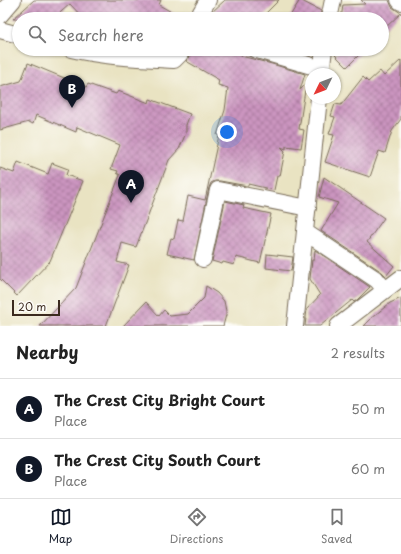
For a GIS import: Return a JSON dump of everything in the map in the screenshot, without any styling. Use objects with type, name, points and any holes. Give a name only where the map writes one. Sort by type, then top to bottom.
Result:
[{"type":"street","points":[[0,15],[13,0]]},
{"type":"street","points":[[201,12],[208,0]]},
{"type":"street","points":[[330,12],[333,0]]},
{"type":"street","points":[[0,30],[12,33]]},
{"type":"street","points":[[112,56],[174,60],[178,56]]},
{"type":"street","points":[[276,56],[313,68]]},
{"type":"street","points":[[322,68],[323,56]]},
{"type":"street","points":[[295,326],[318,104]]},
{"type":"street","points":[[203,259],[218,190],[308,208]]},
{"type":"street","points":[[305,232],[377,280],[385,290]]},
{"type":"street","points":[[338,326],[401,278]]},
{"type":"building","points":[[34,0],[161,0],[159,5],[172,12],[77,12],[70,4],[61,12],[21,12]]},
{"type":"building","points":[[225,0],[279,0],[267,12],[212,12]]},
{"type":"building","points":[[300,0],[321,11],[321,12],[292,12]]},
{"type":"building","points":[[361,0],[389,0],[392,7],[401,13],[389,24],[389,12],[342,12],[343,5],[365,4]]},
{"type":"building","points":[[190,56],[241,56],[305,74],[300,90],[305,85],[299,129],[304,130],[301,148],[286,146],[286,149],[281,147],[285,151],[280,176],[277,176],[274,190],[248,184],[248,186],[220,181],[211,183],[194,260],[167,254],[171,238],[174,239],[178,220],[183,221],[188,196],[205,200],[219,135],[217,135],[225,110],[228,88],[218,85],[219,80],[186,61]]},
{"type":"building","points":[[336,56],[358,56],[347,67]]},
{"type":"building","points":[[401,60],[401,119],[392,131],[385,153],[379,151],[370,177],[325,162],[334,135],[329,134],[335,117],[331,116],[335,104],[341,105],[363,77],[368,82],[380,71],[384,76]]},
{"type":"building","points":[[28,63],[86,87],[88,84],[116,94],[118,91],[149,103],[150,99],[190,114],[186,125],[186,133],[179,149],[169,160],[136,247],[122,243],[117,262],[129,265],[106,326],[40,326],[76,288],[120,175],[117,173],[118,171],[111,169],[120,145],[77,127],[76,132],[36,115],[33,124],[29,122],[0,130],[0,87],[21,81]]},
{"type":"building","points":[[18,162],[48,174],[52,163],[68,169],[66,175],[83,181],[50,261],[17,296],[0,279],[0,168],[14,173]]},
{"type":"building","points":[[324,177],[384,218],[367,242],[394,266],[386,276],[321,231],[338,203],[319,197]]},
{"type":"building","points":[[225,201],[244,205],[243,208],[271,214],[260,263],[236,257],[234,265],[212,261]]},
{"type":"building","points":[[315,250],[370,287],[357,300],[354,302],[352,300],[320,326],[305,326],[307,309],[320,295],[310,279],[312,260],[314,260]]},
{"type":"building","points":[[267,254],[293,257],[291,271],[266,268]]},
{"type":"building","points":[[206,286],[217,293],[224,301],[226,315],[223,326],[123,326],[146,302],[159,316],[164,310],[170,316],[188,314],[204,298]]},
{"type":"building","points":[[401,298],[401,326],[364,326],[370,319],[390,303]]},
{"type":"place","name":"The Crest City South Court","points":[[72,108]]},
{"type":"place","name":"The Crest City Bright Court","points":[[131,203]]}]
